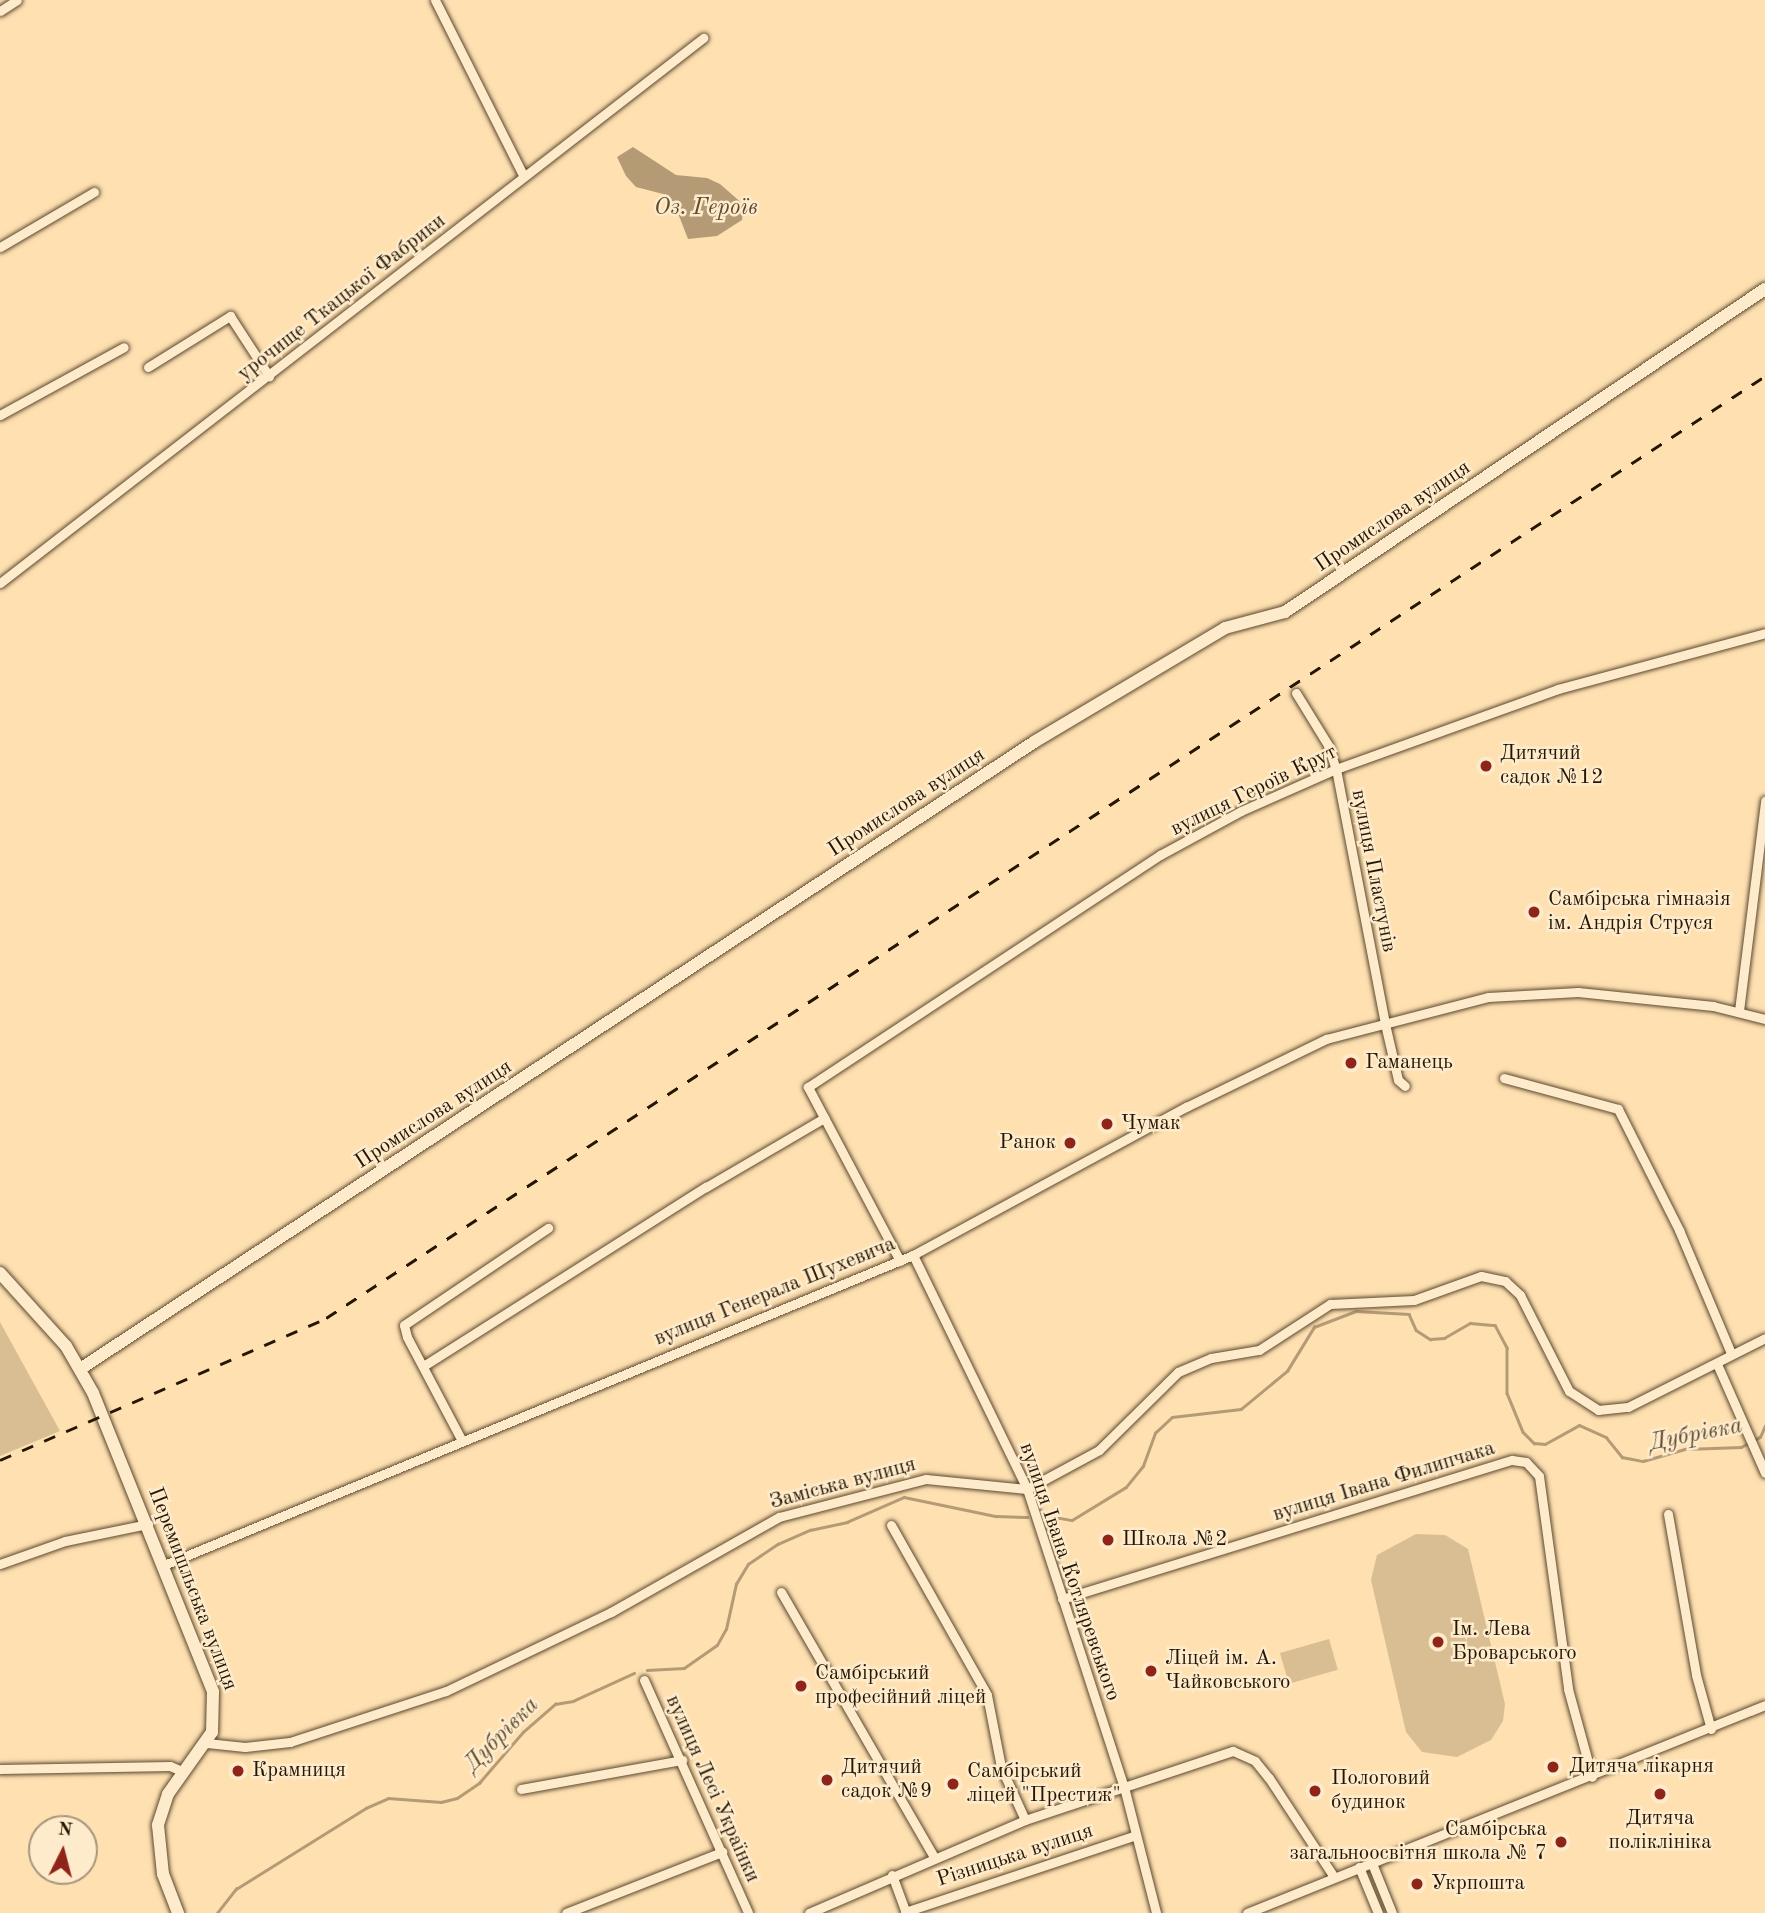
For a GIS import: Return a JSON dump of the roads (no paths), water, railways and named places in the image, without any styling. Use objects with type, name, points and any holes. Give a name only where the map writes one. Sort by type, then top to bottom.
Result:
[{"type":"street","points":[[0,11],[17,0]]},
{"type":"street","points":[[435,0],[523,175]]},
{"type":"street","name":"урочище Ткацької Фабрики","points":[[0,583],[703,38]]},
{"type":"street","points":[[0,235],[3,246],[93,192]]},
{"type":"street","name":"Промислова вулиця","points":[[80,1369],[1034,742],[1225,628],[1285,612],[1765,289]]},
{"type":"street","points":[[148,366],[230,316],[269,376]]},
{"type":"street","points":[[0,415],[124,347]]},
{"type":"street","name":"вулиця Героїв Крут","points":[[824,1118],[808,1087],[1160,855],[1241,811],[1336,769],[1558,689],[1765,633]]},
{"type":"street","name":"вулиця Пластунів","points":[[1296,693],[1328,745],[1336,769],[1385,1024]]},
{"type":"street","points":[[1740,1011],[1765,802]]},
{"type":"street","name":"вулиця Генерала Шухевича","points":[[164,1565],[461,1438],[900,1261],[1294,1052],[1385,1024],[1488,997],[1578,992],[1740,1011],[1765,1019]]},
{"type":"street","points":[[1385,1024],[1398,1080],[1405,1086]]},
{"type":"street","points":[[1504,1078],[1618,1109],[1679,1230],[1731,1353]]},
{"type":"street","points":[[425,1365],[662,1214],[824,1118],[900,1261]]},
{"type":"street","points":[[461,1438],[425,1365],[407,1337],[406,1320],[548,1228]]},
{"type":"street","name":"вулиця Івана Котляревського","points":[[913,1255],[1027,1489],[1124,1787],[1156,1913]]},
{"type":"street","name":"Перемишльська вулиця","points":[[0,1273],[66,1346],[93,1393],[148,1524],[213,1692],[215,1719],[207,1743],[168,1794],[158,1825],[163,1874],[178,1913]]},
{"type":"street","points":[[1027,1489],[1099,1450],[1178,1372],[1194,1363],[1259,1350],[1330,1304],[1414,1300],[1481,1276],[1505,1281],[1520,1295],[1569,1391],[1598,1410],[1628,1407],[1765,1338]]},
{"type":"street","points":[[1717,1364],[1744,1431],[1765,1473]]},
{"type":"street","name":"вулиця Івана Филипчака","points":[[1062,1599],[1513,1461],[1526,1462],[1539,1476],[1568,1689],[1592,1777]]},
{"type":"street","name":"Заміська вулиця","points":[[207,1743],[245,1747],[290,1742],[446,1691],[611,1612],[779,1517],[926,1479],[1027,1489]]},
{"type":"street","points":[[1668,1514],[1696,1675],[1711,1729]]},
{"type":"street","points":[[0,1564],[65,1541],[148,1524]]},
{"type":"street","points":[[891,1525],[987,1695],[1001,1766],[1025,1820]]},
{"type":"street","points":[[781,1592],[934,1857]]},
{"type":"street","name":"вулиця Лесі Українки","points":[[644,1680],[748,1913]]},
{"type":"street","points":[[1247,1913],[1269,1909],[1371,1861],[1592,1777],[1765,1705]]},
{"type":"street","points":[[809,1913],[1025,1820],[1221,1752],[1245,1754],[1284,1797],[1334,1877]]},
{"type":"street","points":[[522,1789],[682,1760]]},
{"type":"street","points":[[0,1769],[170,1766],[184,1772]]},
{"type":"street","name":"Різницька вулиця","points":[[906,1912],[1136,1835]]},
{"type":"street","points":[[566,1913],[722,1852]]},
{"type":"street","points":[[1371,1861],[1392,1913]]},
{"type":"street","points":[[1359,1867],[1378,1913]]},
{"type":"street","points":[[892,1875],[906,1912]]},
{"type":"water","name":"Оз. Героїв","points":[[633,147],[676,175],[707,178],[720,184],[744,205],[742,220],[717,236],[688,239],[674,203],[667,195],[636,187],[626,176],[617,157]]},
{"type":"waterway","name":"Дубрівка","points":[[1043,1515],[1072,1520],[1126,1487],[1143,1466],[1155,1433],[1172,1417],[1241,1409],[1287,1371],[1314,1327],[1356,1311],[1409,1314],[1416,1330],[1430,1339],[1444,1338],[1470,1323],[1495,1325],[1507,1348],[1507,1393],[1523,1432],[1534,1443],[1545,1444],[1579,1425],[1606,1437],[1622,1457],[1643,1461],[1685,1449],[1741,1447],[1760,1437],[1765,1426]]},
{"type":"waterway","name":"Дубрівка","points":[[647,1670],[684,1668],[717,1645],[726,1629],[736,1584],[748,1564],[778,1544],[810,1530],[847,1522],[904,1497],[996,1516],[1027,1517]]},
{"type":"waterway","name":"Дубрівка","points":[[217,1913],[236,1889],[366,1808],[388,1798],[441,1802],[457,1798],[479,1783],[523,1732],[555,1704],[573,1701],[634,1673]]},
{"type":"railway","points":[[0,1460],[326,1318],[1765,376]]},
{"type":"place","name":"Дитячий садок №12","points":[[1486,766]]},
{"type":"place","name":"Самбірська гімназія ім. Андрія Струся","points":[[1534,912]]},
{"type":"place","name":"Гаманець","points":[[1351,1063]]},
{"type":"place","name":"Чумак","points":[[1107,1124]]},
{"type":"place","name":"Ранок","points":[[1070,1143]]},
{"type":"place","name":"Школа №2","points":[[1108,1540]]},
{"type":"place","name":"Ім. Лева Броварського","points":[[1438,1642]]},
{"type":"place","name":"Ліцей ім. А. Чайковського","points":[[1151,1671]]},
{"type":"place","name":"Самбірський професійний ліцей","points":[[801,1686]]},
{"type":"place","name":"Дитяча лікарня","points":[[1553,1767]]},
{"type":"place","name":"Крамниця","points":[[238,1771]]},
{"type":"place","name":"Дитячий садок №9","points":[[827,1780]]},
{"type":"place","name":"Самбірський ліцей \"Престиж\"","points":[[953,1784]]},
{"type":"place","name":"Пологовий будинок","points":[[1315,1791]]},
{"type":"place","name":"Дитяча поліклініка","points":[[1660,1794]]},
{"type":"place","name":"Самбірська загальноосвітня школа № 7","points":[[1561,1842]]},
{"type":"place","name":"Укрпошта","points":[[1417,1884]]}]
